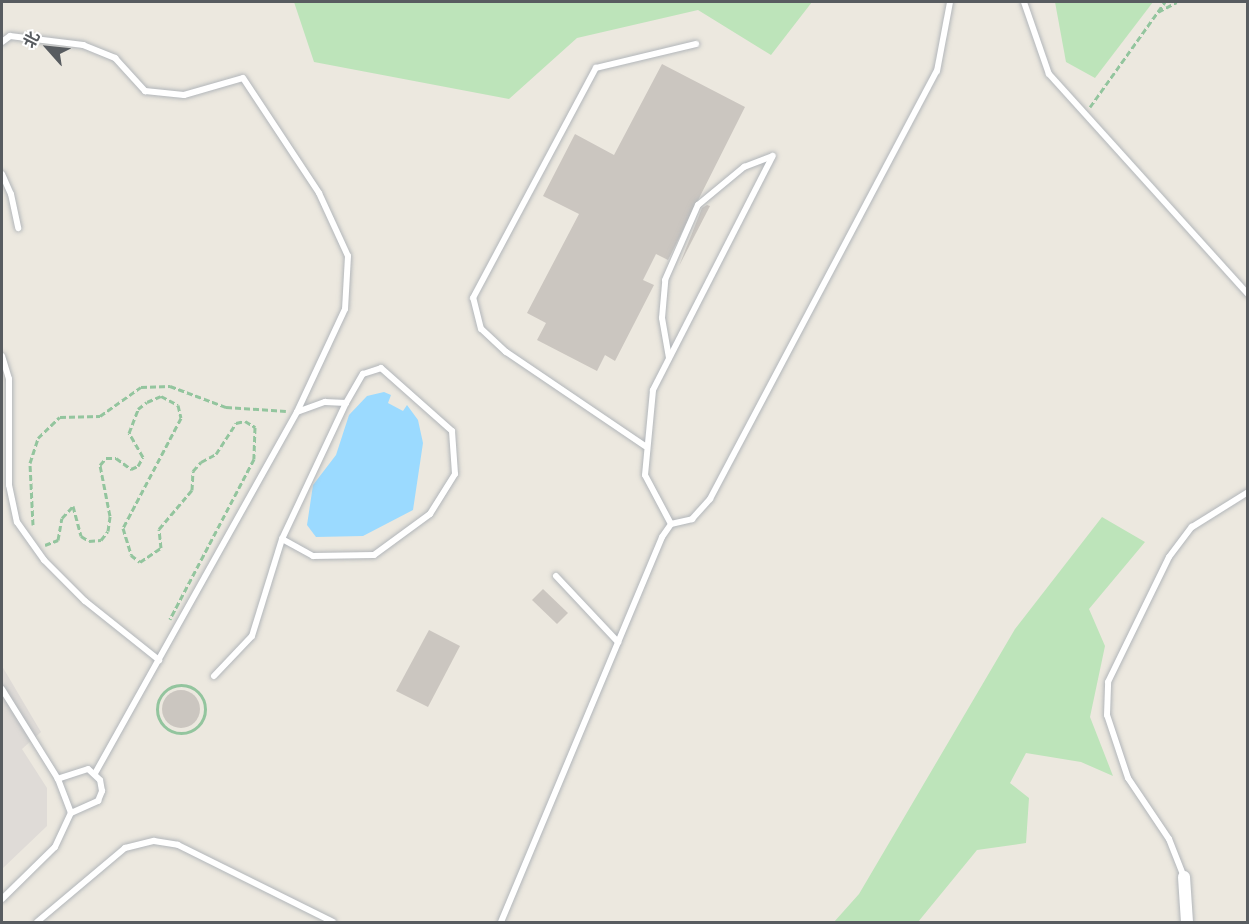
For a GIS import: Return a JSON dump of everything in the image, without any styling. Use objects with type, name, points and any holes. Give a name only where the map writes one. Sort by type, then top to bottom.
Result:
[{"type":"street","points":[[1184,877],[1187,922]]},
{"type":"lane","points":[[671,524],[692,519],[715,488],[937,71],[950,2]]},
{"type":"lane","points":[[1024,2],[1049,74],[1084,116],[1248,294]]},
{"type":"lane","points":[[2,42],[10,36],[83,45],[115,58],[145,91],[183,95],[243,78],[319,193],[348,256],[345,309],[297,412],[95,773]]},
{"type":"lane","points":[[645,446],[506,352],[481,329],[473,298],[596,68],[696,44]]},
{"type":"lane","points":[[669,358],[662,318],[672,257],[698,205],[744,166],[773,156],[653,390],[645,446],[645,475],[671,524]]},
{"type":"lane","points":[[2,174],[11,194],[18,228]]},
{"type":"lane","points":[[2,356],[9,379],[9,485],[16,522],[44,560],[86,601],[159,660]]},
{"type":"lane","points":[[214,676],[252,636],[282,539],[346,403],[363,374],[381,369],[390,374],[452,431],[455,474],[430,514],[374,555],[313,556],[282,539]]},
{"type":"lane","points":[[297,412],[325,402],[346,403]]},
{"type":"lane","points":[[1184,877],[1170,839],[1128,778],[1107,715],[1108,682],[1169,556],[1192,527],[1248,492]]},
{"type":"lane","points":[[501,922],[618,642],[671,524]]},
{"type":"lane","points":[[556,576],[618,642]]},
{"type":"lane","points":[[2,689],[58,779],[71,813]]},
{"type":"lane","points":[[58,779],[79,769],[95,773]]},
{"type":"lane","points":[[2,899],[55,847],[71,813],[98,801],[102,791],[95,773]]},
{"type":"lane","points":[[37,922],[125,848],[154,841],[178,845],[333,922]]},
{"type":"path","points":[[1084,116],[1165,2]]},
{"type":"path","points":[[1157,13],[1177,2]]},
{"type":"path","points":[[34,532],[29,508],[30,463],[38,438],[60,417],[100,416],[141,387],[170,386],[226,406],[297,412]]},
{"type":"path","points":[[39,539],[45,545],[58,540],[62,518],[74,506],[81,536],[89,542],[101,540],[108,531],[110,516],[100,465],[106,458],[116,458],[131,470],[138,466],[143,457],[129,433],[138,408],[147,402],[161,396],[178,405],[181,418],[123,528],[131,555],[140,562],[161,548],[159,529],[192,490],[193,471],[201,462],[216,454],[236,423],[245,422],[255,428],[255,459],[169,615],[174,635]]},
{"type":"path","points":[[174,686],[191,687],[202,697],[203,720],[192,730],[170,730],[157,711],[161,695],[174,686]]},
{"type":"shaded area","points":[[2,666],[41,732],[22,749],[47,788],[47,826],[2,869]]},
{"type":"green space","points":[[294,2],[812,2],[771,55],[698,10],[577,38],[509,99],[314,62]]},
{"type":"green space","points":[[1055,2],[1153,2],[1095,78],[1066,62]]},
{"type":"green space","points":[[1102,517],[1145,542],[1089,609],[1105,646],[1090,717],[1113,776],[1081,762],[1026,753],[1010,783],[1029,798],[1026,843],[977,850],[918,922],[834,922],[859,894],[1015,629]]},
{"type":"water","points":[[384,392],[391,395],[388,403],[403,411],[407,405],[418,420],[423,443],[413,510],[363,536],[316,537],[307,525],[313,485],[336,455],[349,415],[367,396]]},
{"type":"building","points":[[662,64],[745,107],[668,260],[656,254],[643,280],[654,285],[615,361],[605,355],[597,371],[537,340],[546,323],[527,313],[579,214],[543,196],[575,134],[614,155]]},
{"type":"building","points":[[710,206],[679,266],[702,208]]},
{"type":"building","points":[[543,589],[568,613],[557,624],[532,600]]},
{"type":"building","points":[[429,630],[460,646],[428,707],[396,691]]},
{"type":"building","points":[[181,690],[194,696],[200,709],[194,722],[181,728],[168,722],[162,709],[168,696]]}]
